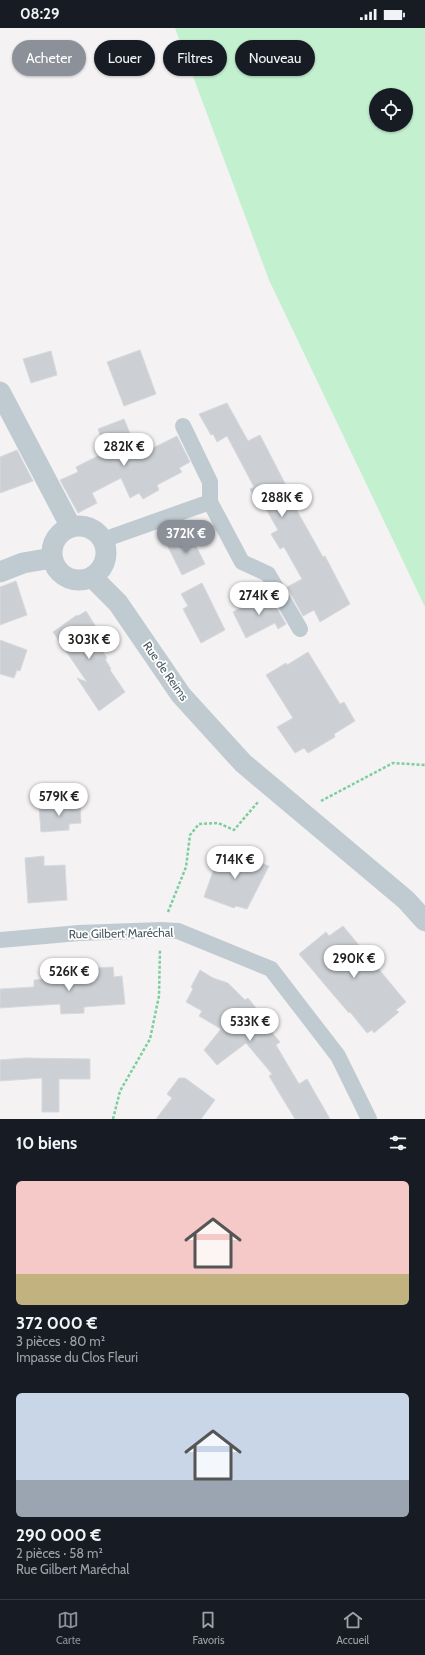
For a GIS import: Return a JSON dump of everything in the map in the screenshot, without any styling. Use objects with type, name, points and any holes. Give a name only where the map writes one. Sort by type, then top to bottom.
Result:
[{"type":"street","points":[[0,392],[71,527]]},
{"type":"street","points":[[183,426],[210,482],[210,502],[242,562],[268,574],[300,629]]},
{"type":"street","points":[[103,540],[210,502]]},
{"type":"street","points":[[71,527],[86,527],[98,534],[103,540],[106,548],[106,557],[103,565],[92,577],[83,580],[75,580],[66,577],[54,566],[52,548],[56,538],[62,531],[71,527]]},
{"type":"street","points":[[0,572],[23,563],[52,558]]},
{"type":"street","name":"Rue de Reims","points":[[92,577],[118,603],[181,695],[243,763],[406,900],[425,921]]},
{"type":"street","name":"Rue Gilbert Maréchal","points":[[0,940],[79,933],[161,930],[178,931],[271,969],[338,1056],[369,1119]]},
{"type":"path","points":[[301,811],[393,763],[425,765]]},
{"type":"path","points":[[113,1119],[120,1091],[150,1039],[159,996],[161,930],[186,867],[190,835],[199,824],[218,823],[234,830],[252,808]]},
{"type":"green space","points":[[175,28],[425,28],[425,607],[269,280],[193,76],[227,76],[227,40],[179,40]]},
{"type":"building","points":[[140,350],[156,394],[124,406],[107,362]]},
{"type":"building","points":[[51,351],[57,375],[31,383],[23,359]]},
{"type":"building","points":[[227,403],[248,441],[260,435],[293,499],[291,500],[323,557],[325,556],[350,604],[320,622],[314,610],[303,616],[287,587],[302,579],[284,547],[280,549],[271,534],[278,530],[262,502],[257,504],[250,489],[254,487],[227,436],[217,442],[213,434],[211,435],[199,414]]},
{"type":"building","points":[[124,419],[139,455],[177,436],[190,462],[179,468],[182,472],[157,485],[159,490],[143,499],[139,493],[130,498],[121,478],[92,493],[97,503],[78,513],[60,480],[78,472],[76,467],[106,452],[98,429]]},
{"type":"building","points":[[17,450],[33,481],[0,493],[0,457]]},
{"type":"building","points":[[189,532],[205,564],[182,575],[166,543]]},
{"type":"building","points":[[16,581],[27,615],[0,625],[0,587]]},
{"type":"building","points":[[202,583],[225,630],[201,643],[183,609],[188,606],[181,594]]},
{"type":"building","points":[[268,593],[286,624],[278,629],[275,623],[246,638],[233,612]]},
{"type":"building","points":[[86,611],[96,627],[89,631],[107,658],[105,659],[111,669],[110,670],[125,692],[99,711],[77,678],[87,682],[53,632],[77,615],[78,616]]},
{"type":"building","points":[[0,640],[27,650],[20,671],[17,670],[14,678],[0,674]]},
{"type":"building","points":[[308,652],[340,704],[344,702],[355,721],[334,734],[335,737],[308,753],[304,748],[295,753],[277,727],[293,718],[266,675],[286,663],[287,665]]},
{"type":"building","points":[[80,803],[81,823],[69,824],[69,830],[41,832],[39,807]]},
{"type":"building","points":[[221,849],[269,866],[247,909],[236,906],[234,908],[204,897]]},
{"type":"building","points":[[44,856],[44,866],[65,865],[67,900],[28,903],[25,858]]},
{"type":"building","points":[[343,926],[406,1002],[396,1010],[399,1012],[374,1033],[372,1030],[367,1033],[299,954],[326,932],[329,936]]},
{"type":"building","points":[[113,967],[114,977],[122,976],[125,1004],[84,1007],[84,1013],[61,1014],[60,1004],[0,1008],[0,989],[34,987],[34,980],[48,979],[48,976],[81,974],[81,969]]},
{"type":"building","points":[[200,970],[213,978],[228,983],[245,1000],[248,998],[260,1013],[257,1015],[280,1042],[276,1045],[299,1084],[307,1079],[330,1119],[295,1119],[269,1076],[272,1074],[246,1043],[217,1065],[204,1050],[221,1029],[199,1016],[202,1011],[186,1002],[193,989],[191,987]]},
{"type":"building","points":[[24,1058],[90,1059],[90,1079],[59,1079],[59,1112],[42,1112],[42,1078],[0,1081],[0,1060]]},
{"type":"building","points":[[179,1078],[185,1078],[215,1100],[201,1119],[156,1119],[172,1098],[167,1094]]}]
